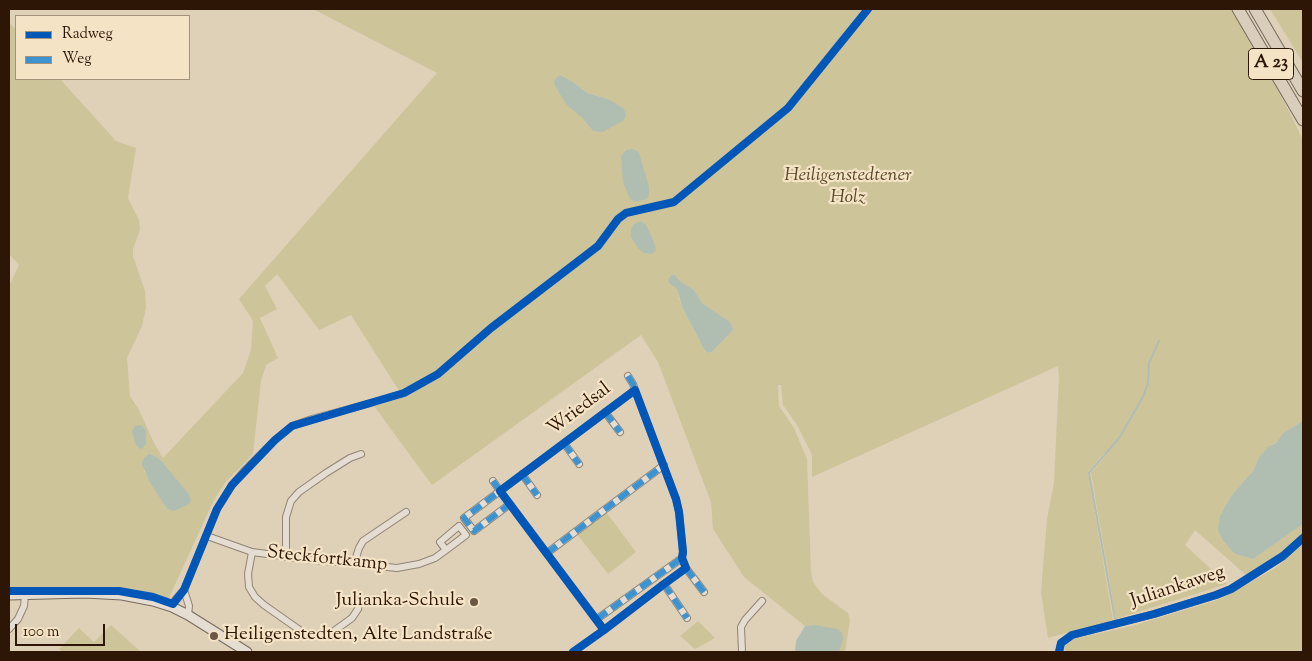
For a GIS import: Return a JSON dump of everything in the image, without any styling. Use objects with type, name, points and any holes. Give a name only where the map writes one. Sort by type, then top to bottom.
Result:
[{"type":"highway","name":"A 23","points":[[1238,9],[1303,120]]},
{"type":"highway","name":"A 23","points":[[1255,9],[1303,91]]},
{"type":"street","name":"Wriedsal","points":[[628,376],[633,384],[664,465],[678,508],[682,558],[686,568],[704,592]]},
{"type":"street","name":"Wriedsal","points":[[510,504],[474,531],[464,518],[635,390]]},
{"type":"street","points":[[172,607],[175,600],[184,590],[217,509],[232,485],[275,440],[292,426],[371,404]]},
{"type":"street","name":"Wriedsal","points":[[605,412],[620,432]]},
{"type":"street","name":"Wriedsal","points":[[564,443],[579,464]]},
{"type":"street","points":[[286,557],[285,522],[291,502],[300,492],[326,473],[350,458],[361,454]]},
{"type":"street","points":[[547,553],[664,465]]},
{"type":"street","points":[[522,474],[537,494]]},
{"type":"street","points":[[493,481],[604,630]]},
{"type":"street","points":[[354,564],[363,541],[406,512]]},
{"type":"street","name":"Steckfortkamp","points":[[207,536],[252,552],[391,568],[411,566],[432,560],[446,550]]},
{"type":"street","name":"Juliankaweg","points":[[1059,652],[1061,643],[1072,635],[1154,614],[1231,589],[1261,572],[1303,538]]},
{"type":"street","points":[[252,552],[248,574],[249,587],[255,597],[301,631],[312,635],[334,631],[352,618],[358,609],[360,601]]},
{"type":"street","points":[[597,619],[682,558]]},
{"type":"street","points":[[573,652],[686,568]]},
{"type":"street","points":[[664,584],[687,618]]},
{"type":"street","points":[[184,590],[189,606],[188,615]]},
{"type":"street","points":[[9,595],[85,593],[139,598],[172,607],[188,615],[247,652]]},
{"type":"street","points":[[9,629],[18,619],[24,606],[26,595]]},
{"type":"street","points":[[742,652],[741,627],[762,601]]},
{"type":"green space","name":"Heiligenstedtener Holz","points":[[313,9],[1231,9],[1268,69],[1303,140],[1303,421],[1283,433],[1276,443],[1272,444],[1259,457],[1253,471],[1227,503],[1235,554],[1253,559],[1303,524],[1303,534],[1281,554],[1246,575],[1195,530],[1185,545],[1227,584],[1116,619],[1091,473],[1107,454],[1105,452],[1088,472],[1113,620],[1048,638],[1041,592],[1047,519],[1054,483],[1058,366],[812,477],[812,455],[797,425],[783,405],[781,385],[778,385],[779,406],[794,428],[807,459],[811,572],[813,582],[822,594],[848,613],[850,620],[845,652],[839,652],[842,639],[814,625],[805,626],[744,577],[713,529],[711,502],[658,362],[641,335],[432,485],[374,406],[403,397],[351,315],[319,330],[277,274],[265,286],[277,309],[260,318],[278,358],[266,365],[261,381],[253,454],[224,484],[212,504],[168,600],[146,592],[119,588],[34,589],[9,587],[9,286],[19,265],[9,254],[9,22],[15,29],[15,80],[61,80],[116,141],[136,148],[128,198],[139,220],[140,230],[133,249],[133,256],[145,291],[146,307],[142,326],[127,358],[130,396],[163,458],[243,373],[251,350],[253,321],[239,299],[437,73]],"holes":[[[573,82],[587,93],[608,99],[593,131],[556,88]],[[675,275],[680,281],[694,290],[702,303],[730,322],[732,326],[733,330],[712,352],[708,353],[705,351],[683,309]],[[155,456],[189,494],[190,498],[167,509],[144,471]]]},
{"type":"green space","points":[[1270,9],[1303,9],[1303,64],[1302,61]]},
{"type":"green space","points":[[606,512],[636,552],[608,574],[577,534]]},
{"type":"green space","points":[[1303,544],[1303,652],[1066,652],[1064,648],[1067,643],[1074,639],[1132,626],[1226,596],[1277,567]]},
{"type":"green space","points":[[698,621],[715,638],[695,649],[680,636]]},
{"type":"green space","points":[[111,625],[141,652],[63,652],[59,649],[79,628],[94,642]]},
{"type":"shaded area","points":[[560,75],[587,93],[608,99],[624,109],[626,115],[624,120],[603,132],[593,131],[567,105],[556,88],[554,82]]},
{"type":"shaded area","points":[[634,149],[639,153],[649,187],[647,199],[635,202],[630,199],[623,182],[621,156],[626,150]]},
{"type":"shaded area","points":[[641,221],[646,225],[654,242],[656,250],[652,254],[644,253],[638,248],[631,237],[631,229],[634,224]]},
{"type":"shaded area","points":[[672,275],[675,275],[680,281],[694,290],[702,303],[730,322],[733,330],[712,352],[708,353],[705,351],[683,309],[677,289],[668,282]]},
{"type":"shaded area","points":[[1303,421],[1303,524],[1253,559],[1235,554],[1222,539],[1218,530],[1220,516],[1231,496],[1253,471],[1259,457],[1269,446],[1276,443],[1283,433]]},
{"type":"shaded area","points":[[141,425],[146,430],[146,444],[142,449],[136,445],[132,431],[135,426]]},
{"type":"shaded area","points":[[149,454],[161,461],[189,494],[191,501],[189,504],[174,511],[167,509],[149,481],[142,464],[144,458]]},
{"type":"shaded area","points":[[814,625],[838,629],[842,633],[843,639],[839,652],[795,652],[796,641],[805,626]]},
{"type":"waterway","points":[[1115,619],[1089,473],[1119,438],[1143,397],[1148,383],[1149,363],[1159,341]]},
{"type":"marked path","points":[[628,376],[635,390]]},
{"type":"marked path","points":[[605,412],[620,432]]},
{"type":"marked path","points":[[564,443],[579,464]]},
{"type":"marked path","points":[[547,553],[664,465]]},
{"type":"marked path","points":[[522,474],[537,495]]},
{"type":"marked path","points":[[493,481],[500,491],[464,518],[474,531],[510,504]]},
{"type":"marked path","points":[[597,619],[682,558]]},
{"type":"marked path","points":[[686,568],[704,592]]},
{"type":"marked path","points":[[664,584],[687,618]]},
{"type":"cycle path","points":[[9,591],[119,591],[153,597],[173,604],[184,590],[217,509],[232,485],[275,440],[292,426],[404,393],[438,374],[491,328],[598,246],[618,219],[626,213],[674,202],[788,108],[868,9]]},
{"type":"cycle path","points":[[573,652],[604,630],[686,568],[682,558],[679,512],[676,499],[635,390],[500,491],[604,630]]},
{"type":"cycle path","points":[[1059,652],[1061,643],[1072,635],[1154,614],[1231,589],[1283,556],[1303,538]]},
{"type":"place","name":"Julianka-Schule","points":[[474,602]]},
{"type":"place","name":"Heiligenstedten, Alte Landstraße","points":[[214,636]]}]
